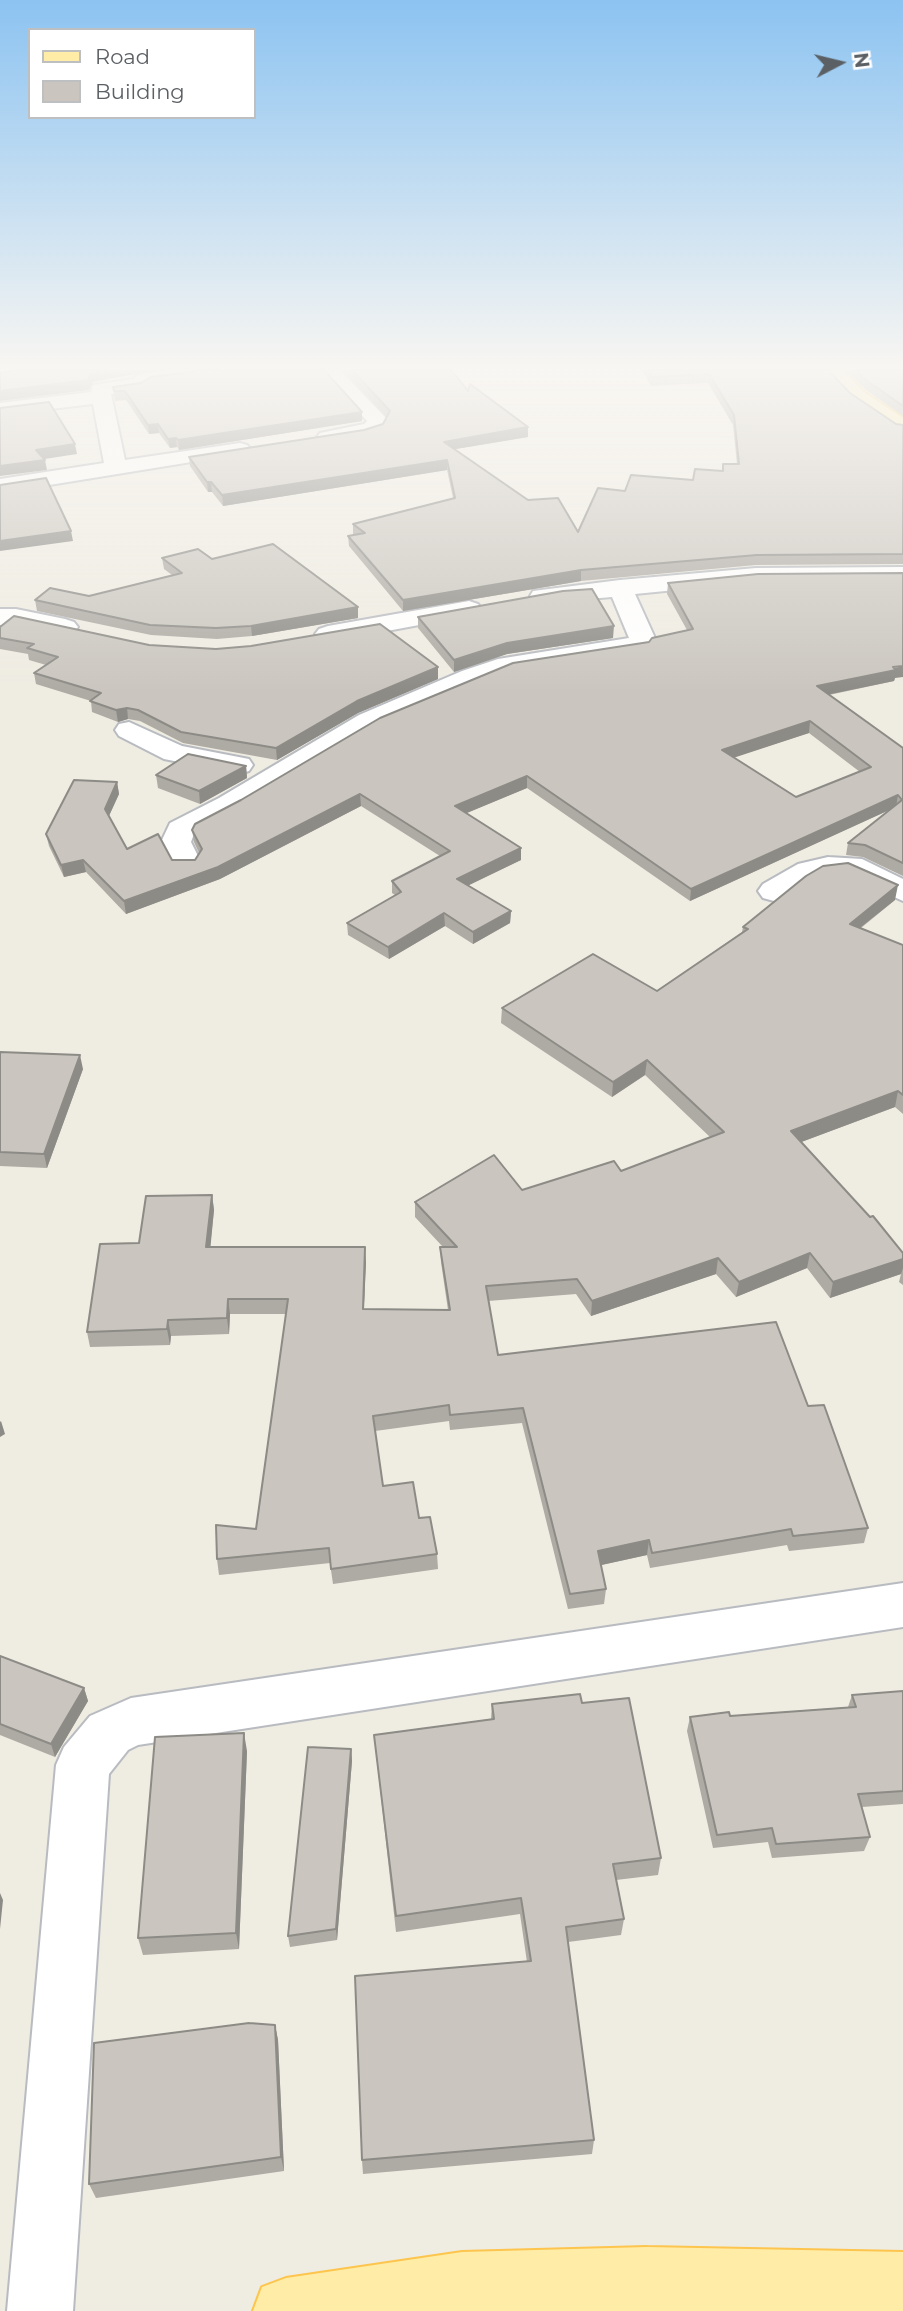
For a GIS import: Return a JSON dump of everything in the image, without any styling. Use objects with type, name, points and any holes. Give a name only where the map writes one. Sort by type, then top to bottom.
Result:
[{"type":"main road","points":[[286,2311],[462,2285],[647,2280],[903,2285]]},
{"type":"street","points":[[0,486],[50,478]]},
{"type":"street","points":[[517,601],[620,587],[756,575],[903,574]]},
{"type":"street","points":[[185,862],[176,842],[181,829],[369,721],[471,677],[507,665],[639,644],[642,638],[620,587]]},
{"type":"street","points":[[302,638],[491,605]]},
{"type":"street","points":[[8,617],[83,631]]},
{"type":"street","points":[[129,730],[174,753],[282,773]]},
{"type":"street","points":[[774,891],[809,871],[828,866],[851,866],[903,891]]},
{"type":"street","points":[[40,2311],[83,1765],[109,1733],[131,1722],[903,1605]]},
{"type":"building","points":[[46,478],[71,531],[0,541],[0,485]]},
{"type":"building","points":[[204,478],[332,478],[222,495],[211,482]]},
{"type":"building","points":[[451,478],[496,478],[528,500],[558,498],[578,532],[598,488],[625,491],[630,478],[693,480],[693,478],[903,478],[903,554],[757,555],[581,570],[403,600],[348,536],[365,533],[353,524],[455,498]]},
{"type":"building","points":[[273,544],[358,607],[251,626],[216,628],[150,625],[35,600],[50,588],[89,596],[182,573],[162,558],[198,549],[212,559]]},
{"type":"building","points":[[903,573],[903,666],[893,667],[896,670],[817,686],[903,748],[903,863],[865,845],[848,843],[902,800],[898,795],[691,889],[527,776],[455,806],[521,848],[457,879],[511,911],[473,932],[444,913],[388,947],[347,923],[401,892],[392,881],[450,851],[360,794],[218,867],[124,901],[83,860],[61,865],[46,834],[74,780],[117,782],[105,809],[127,849],[158,834],[172,860],[195,860],[202,849],[192,830],[195,824],[380,718],[513,663],[649,642],[652,638],[693,629],[668,583],[758,574]],"holes":[[[810,721],[871,767],[796,797],[722,750]]]},
{"type":"building","points":[[592,589],[614,626],[507,643],[454,660],[418,617],[563,591]]},
{"type":"building","points":[[14,616],[149,645],[216,649],[251,646],[380,624],[438,667],[357,701],[276,748],[181,732],[138,710],[116,710],[90,701],[101,693],[34,673],[58,657],[27,648],[34,644],[0,638],[0,627]]},
{"type":"building","points":[[188,754],[246,766],[199,791],[156,775]]},
{"type":"building","points":[[848,863],[898,885],[850,924],[903,945],[903,1095],[898,1091],[791,1131],[870,1217],[873,1216],[903,1253],[903,1259],[833,1282],[810,1253],[739,1282],[718,1258],[592,1301],[577,1279],[486,1286],[498,1355],[776,1322],[808,1406],[824,1405],[868,1528],[793,1536],[791,1529],[652,1553],[649,1540],[598,1551],[606,1589],[570,1594],[523,1408],[450,1415],[449,1405],[373,1416],[383,1486],[413,1482],[419,1518],[430,1517],[437,1554],[331,1569],[329,1548],[217,1559],[216,1525],[256,1529],[288,1299],[228,1299],[227,1318],[168,1320],[167,1329],[87,1332],[100,1244],[139,1243],[146,1196],[212,1195],[206,1247],[365,1247],[363,1309],[450,1310],[440,1247],[457,1247],[415,1202],[494,1155],[522,1190],[614,1161],[621,1171],[724,1132],[647,1060],[613,1082],[502,1008],[593,954],[657,991],[748,929],[743,927],[806,876],[823,866]]},
{"type":"building","points":[[0,1052],[80,1055],[44,1154],[0,1152]]},
{"type":"building","points":[[0,1656],[84,1688],[51,1744],[0,1724]]},
{"type":"building","points":[[903,1691],[903,1791],[858,1794],[870,1837],[776,1844],[772,1828],[717,1835],[690,1717],[729,1712],[730,1716],[856,1707],[852,1695]]},
{"type":"building","points":[[580,1694],[582,1703],[629,1698],[661,1858],[613,1864],[624,1919],[566,1927],[594,2140],[362,2160],[355,1976],[531,1961],[521,1898],[396,1916],[374,1735],[494,1719],[492,1704]]},
{"type":"building","points":[[244,1733],[236,1933],[138,1938],[155,1737]]},
{"type":"building","points":[[308,1747],[351,1749],[336,1929],[288,1936]]},
{"type":"building","points":[[249,2023],[275,2025],[281,2157],[89,2184],[94,2043]]}]
